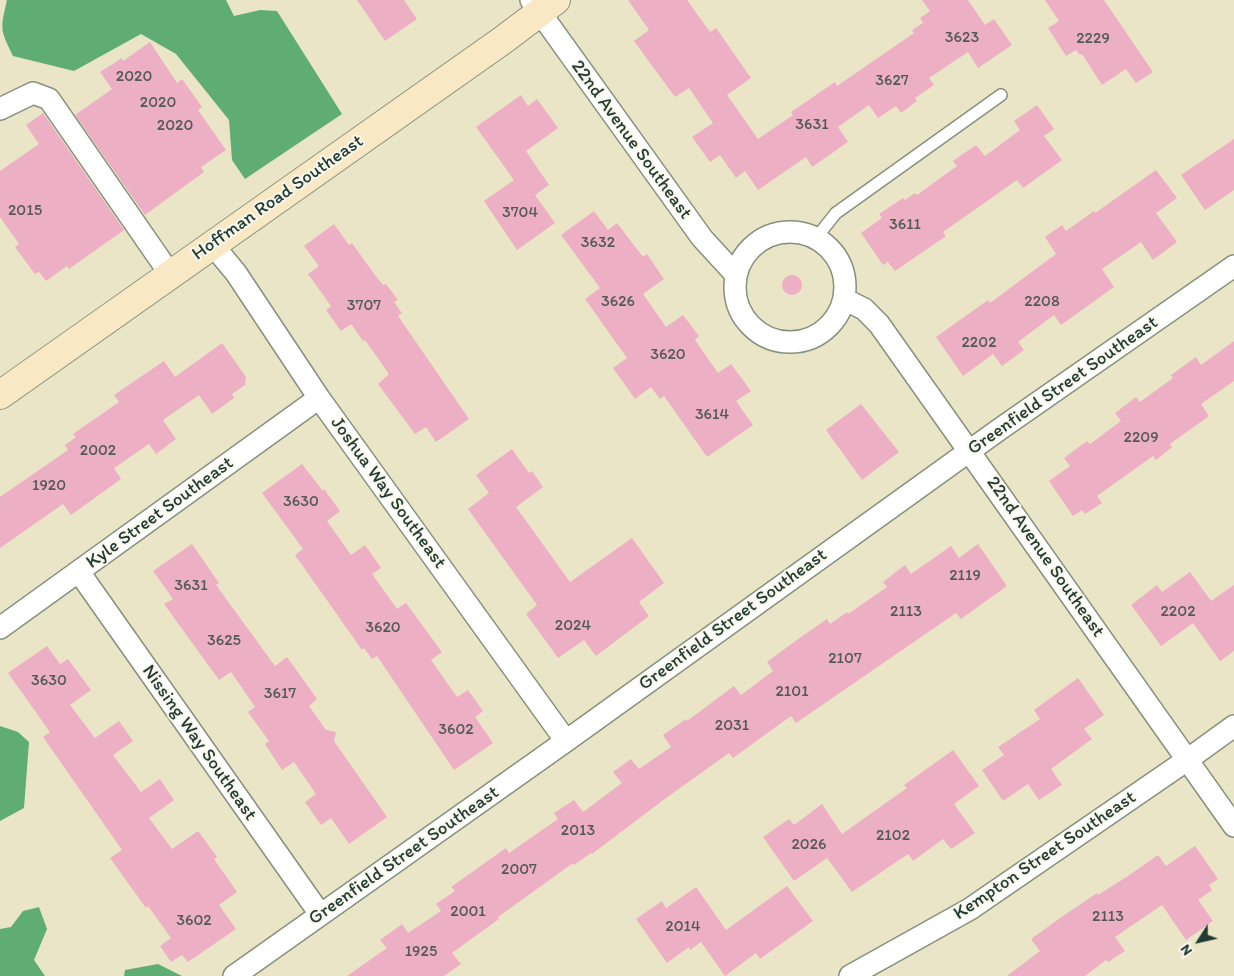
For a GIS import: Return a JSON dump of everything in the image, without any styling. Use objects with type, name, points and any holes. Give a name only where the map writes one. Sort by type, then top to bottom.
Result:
[{"type":"street","name":"Hoffman Road Southeast","points":[[0,395],[495,45],[542,4]]},
{"type":"street","name":"22nd Avenue Southeast","points":[[542,4],[702,238],[736,275]]},
{"type":"street","points":[[0,109],[33,93],[49,99],[170,274]]},
{"type":"street","points":[[788,232],[802,233],[816,238],[832,252],[843,271],[846,285],[839,313],[831,325],[820,334],[807,340],[793,343],[778,342],[765,337],[743,317],[737,304],[735,290],[736,275],[741,262],[749,250],[760,240],[767,237],[788,232]]},
{"type":"street","name":"Joshua Way Southeast","points":[[212,244],[236,273],[319,398],[566,741]]},
{"type":"street","name":"Greenfield Street Southeast","points":[[234,976],[1234,266]]},
{"type":"street","name":"22nd Avenue Southeast","points":[[844,299],[864,309],[879,324],[1234,826]]},
{"type":"street","name":"Kyle Street Southeast","points":[[0,628],[319,398]]},
{"type":"street","name":"Nissing Way Southeast","points":[[79,572],[320,914]]},
{"type":"street","name":"Kempton Street Southeast","points":[[850,976],[970,909],[1234,726]]},
{"type":"lane","points":[[816,238],[836,213],[1001,95]]},
{"type":"green space","points":[[7,0],[226,0],[234,16],[260,10],[277,11],[342,114],[245,179],[232,160],[229,120],[176,54],[141,34],[74,71],[13,56],[2,29]]},
{"type":"green space","points":[[0,726],[18,732],[29,742],[24,808],[0,821]]},
{"type":"green space","points":[[39,907],[47,929],[34,960],[45,976],[0,976],[0,929],[11,927],[23,911]]},
{"type":"green space","points":[[158,964],[182,976],[124,976],[125,970]]},
{"type":"building","points":[[357,0],[404,0],[417,19],[385,41]]},
{"type":"building","points":[[628,0],[687,0],[710,32],[716,28],[751,78],[727,95],[758,139],[793,115],[791,112],[835,82],[837,86],[914,33],[912,30],[923,23],[920,18],[930,11],[922,0],[968,0],[985,25],[994,19],[1012,45],[978,68],[968,52],[929,78],[934,85],[915,98],[917,101],[901,113],[896,106],[878,118],[869,105],[838,127],[848,142],[812,167],[806,157],[758,190],[745,171],[736,178],[720,155],[710,162],[692,137],[713,123],[689,88],[675,97],[634,41],[649,30]]},
{"type":"building","points":[[1045,0],[1104,0],[1153,72],[1136,83],[1126,69],[1102,85],[1082,54],[1080,55],[1076,50],[1066,56],[1048,28],[1059,21]]},
{"type":"building","points":[[150,42],[177,83],[182,79],[202,107],[198,110],[226,150],[201,167],[204,172],[145,215],[75,115],[112,89],[100,72],[122,58],[123,61]]},
{"type":"building","points":[[521,95],[528,106],[537,99],[558,128],[526,151],[549,185],[535,195],[555,223],[517,250],[484,201],[514,180],[476,127]]},
{"type":"building","points":[[1037,105],[1054,129],[1044,136],[1062,160],[1023,188],[1017,180],[943,232],[946,236],[895,271],[888,262],[883,265],[861,233],[882,218],[879,214],[903,198],[905,200],[915,193],[917,195],[957,166],[953,161],[976,145],[985,156],[1020,130],[1014,121]]},
{"type":"building","points":[[43,113],[124,230],[69,269],[67,266],[46,281],[39,272],[35,274],[15,247],[19,244],[0,217],[0,171],[39,144],[26,125]]},
{"type":"building","points":[[1234,139],[1234,190],[1205,210],[1181,175]]},
{"type":"building","points":[[1156,170],[1177,198],[1156,213],[1177,242],[1153,260],[1141,242],[1102,269],[1114,287],[1061,325],[1054,315],[1018,342],[1024,350],[1002,366],[993,354],[963,376],[936,337],[988,300],[990,303],[1056,254],[1045,237],[1062,225],[1066,231]]},
{"type":"building","points":[[594,211],[608,230],[617,223],[643,257],[647,254],[664,279],[643,294],[666,327],[683,315],[699,336],[695,340],[718,373],[731,364],[751,391],[736,401],[753,425],[707,457],[664,396],[660,399],[651,387],[635,399],[613,368],[627,358],[585,299],[600,288],[561,235]]},
{"type":"building","points":[[334,224],[349,245],[352,243],[383,285],[386,284],[398,300],[394,302],[402,313],[398,316],[469,419],[436,442],[426,427],[415,434],[378,384],[389,374],[351,324],[341,331],[326,310],[331,306],[308,274],[319,266],[304,246]]},
{"type":"building","points":[[788,275],[796,275],[802,281],[802,289],[796,295],[788,295],[782,289],[782,281]]},
{"type":"building","points":[[1234,341],[1234,381],[1201,404],[1209,416],[1170,444],[1172,447],[1156,460],[1153,456],[1097,496],[1102,503],[1085,514],[1082,510],[1073,516],[1049,481],[1070,466],[1064,458],[1087,441],[1090,444],[1121,421],[1115,413],[1136,397],[1140,402],[1173,378],[1171,375],[1196,357],[1201,365]]},
{"type":"building","points":[[222,343],[246,377],[245,385],[232,394],[234,398],[212,414],[199,395],[163,420],[176,439],[156,454],[149,444],[114,468],[121,479],[71,515],[63,504],[0,548],[0,497],[68,450],[65,445],[76,437],[73,434],[119,402],[114,395],[164,361],[175,377]]},
{"type":"building","points":[[861,404],[899,452],[862,480],[826,430]]},
{"type":"building","points":[[512,449],[529,473],[532,471],[543,487],[516,507],[570,582],[632,538],[664,583],[639,602],[649,616],[596,656],[584,640],[558,658],[526,614],[537,605],[468,509],[489,493],[476,475]]},
{"type":"building","points":[[302,464],[340,511],[327,521],[351,555],[365,545],[381,568],[372,574],[397,609],[406,603],[442,652],[431,660],[457,697],[468,690],[483,711],[475,717],[493,743],[454,770],[377,656],[372,659],[364,648],[362,650],[295,555],[303,549],[262,493]]},
{"type":"building","points":[[192,544],[219,583],[216,585],[275,666],[287,657],[317,699],[309,706],[326,730],[336,732],[334,741],[387,817],[349,844],[331,818],[321,825],[305,802],[316,794],[294,762],[282,770],[265,744],[269,741],[248,712],[255,707],[231,672],[219,680],[164,604],[173,599],[153,571]]},
{"type":"building","points":[[978,544],[1007,586],[961,619],[956,613],[796,723],[791,716],[733,758],[729,753],[592,854],[574,865],[573,863],[498,917],[499,919],[452,953],[461,964],[444,976],[347,976],[387,948],[380,940],[402,924],[408,933],[441,911],[436,904],[455,891],[451,887],[506,848],[509,853],[558,819],[554,813],[574,800],[583,812],[622,783],[613,772],[631,759],[639,769],[671,747],[663,735],[686,719],[687,721],[734,686],[741,695],[773,671],[767,662],[827,619],[830,624],[887,587],[883,582],[905,565],[911,574],[951,546],[959,558]]},
{"type":"building","points":[[1190,572],[1211,601],[1234,585],[1234,651],[1220,661],[1193,623],[1161,646],[1131,605],[1157,585],[1162,592]]},
{"type":"building","points":[[47,646],[60,664],[68,659],[91,690],[70,705],[95,738],[119,721],[133,741],[113,755],[141,792],[160,779],[174,800],[149,818],[172,849],[198,831],[217,857],[214,859],[237,892],[219,905],[236,929],[188,962],[182,955],[171,962],[160,946],[171,938],[148,906],[146,908],[110,858],[122,850],[43,737],[50,732],[8,673]]},
{"type":"building","points":[[1078,678],[1104,715],[1084,729],[1092,739],[1051,769],[1062,785],[1039,800],[1028,784],[1003,801],[982,770],[1004,755],[998,747],[1040,719],[1034,710]]},
{"type":"building","points":[[953,750],[979,786],[954,804],[975,833],[951,849],[943,839],[913,861],[908,854],[852,892],[827,858],[794,881],[763,837],[789,819],[794,825],[822,804],[842,834],[907,788],[904,785]]},
{"type":"building","points":[[1195,846],[1218,879],[1209,885],[1212,890],[1198,900],[1213,921],[1186,940],[1162,905],[1115,937],[1125,951],[1108,962],[1106,960],[1085,976],[1007,976],[1040,951],[1031,939],[1060,918],[1158,855],[1166,866]]},
{"type":"building","points":[[787,886],[813,921],[760,959],[756,953],[725,976],[701,942],[690,950],[689,947],[667,963],[636,919],[662,901],[666,908],[696,887],[726,930]]}]
